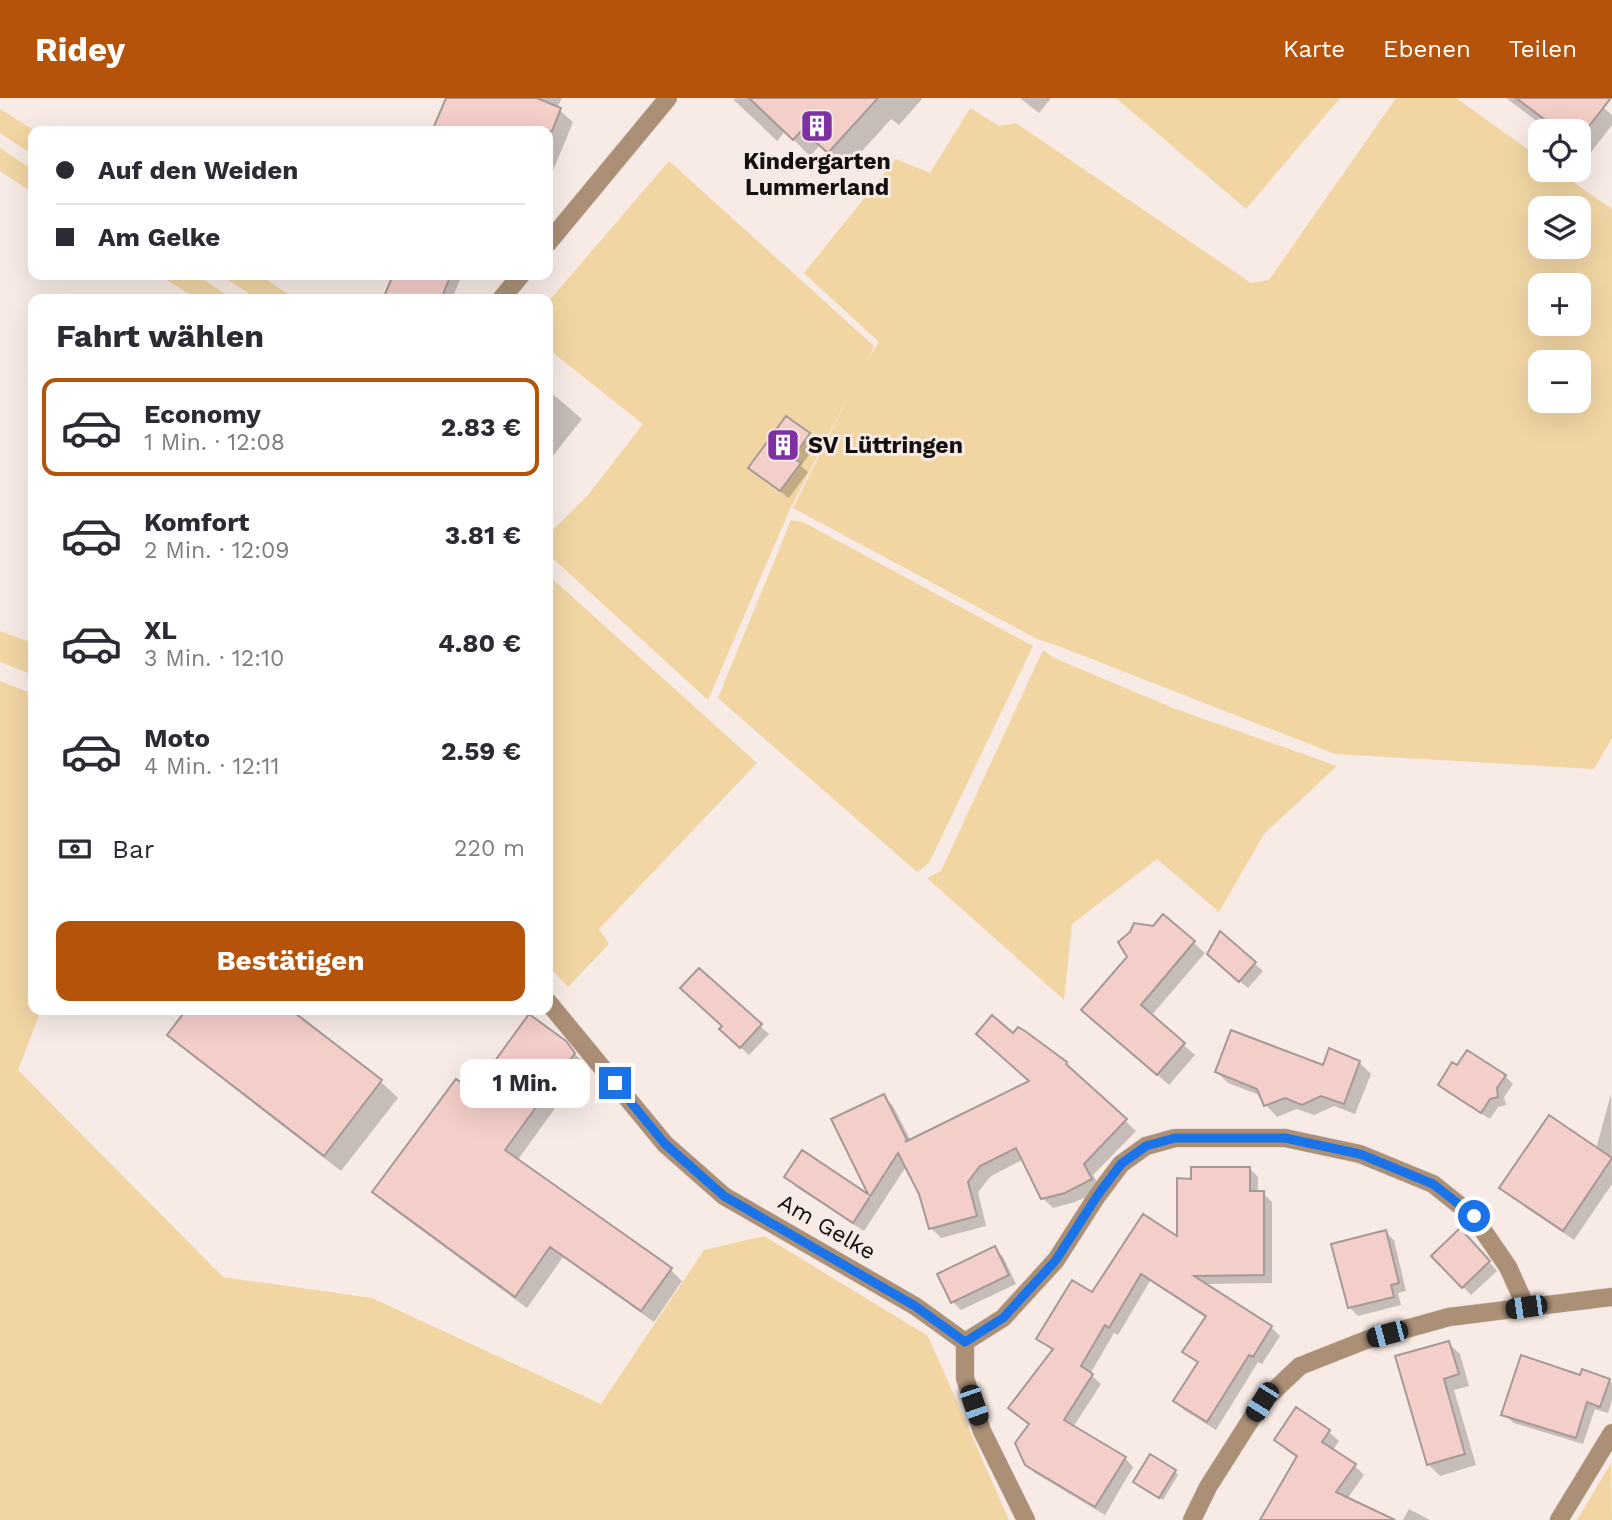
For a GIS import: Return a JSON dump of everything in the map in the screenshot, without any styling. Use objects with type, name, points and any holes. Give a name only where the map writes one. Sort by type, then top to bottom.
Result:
[{"type":"street","points":[[553,237],[668,98]]},
{"type":"street","points":[[505,294],[517,280]]},
{"type":"street","name":"Am Gelke","points":[[553,1008],[665,1144],[724,1196],[915,1306],[965,1342]]},
{"type":"street","points":[[1026,1520],[982,1431],[965,1378],[965,1342],[1003,1318],[1056,1260],[1121,1164],[1146,1146],[1175,1138],[1285,1138],[1360,1154],[1433,1184],[1474,1216],[1508,1267],[1526,1307]]},
{"type":"street","points":[[1192,1520],[1208,1487],[1262,1402],[1300,1366],[1366,1340],[1449,1317],[1612,1297]]},
{"type":"street","points":[[1559,1520],[1612,1433]]},
{"type":"shaded area","points":[[1116,98],[1340,98],[1246,209]]},
{"type":"shaded area","points":[[1396,98],[1456,98],[1528,149],[1528,182],[1573,182],[1612,209],[1612,738],[1594,769],[1335,754],[1037,639],[793,508],[853,388],[790,509],[708,700],[553,559],[553,530],[588,495],[643,424],[553,353],[553,296],[669,161],[874,346],[868,359],[879,342],[804,273],[896,159],[930,173],[970,108],[999,126],[1016,123],[1251,283],[1269,280]]},
{"type":"shaded area","points":[[0,109],[28,127],[28,152],[0,133]]},
{"type":"shaded area","points":[[0,148],[28,167],[28,190],[0,171]]},
{"type":"shaded area","points":[[167,280],[204,280],[225,294],[189,294]]},
{"type":"shaded area","points":[[228,280],[267,280],[289,294],[250,294]]},
{"type":"shaded area","points":[[791,520],[803,522],[1033,646],[929,863],[917,872],[718,698]]},
{"type":"shaded area","points":[[553,579],[757,763],[599,929],[609,944],[568,987],[553,970]]},
{"type":"shaded area","points":[[0,631],[28,641],[28,673],[0,662]]},
{"type":"shaded area","points":[[1043,650],[1054,658],[1173,708],[1337,766],[1264,834],[1219,912],[1157,859],[1072,924],[1064,1000],[927,878],[941,871]]},
{"type":"shaded area","points":[[0,681],[28,692],[28,1015],[39,1015],[18,1070],[223,1277],[372,1298],[601,1404],[704,1250],[764,1236],[928,1336],[1009,1520],[0,1520]]},
{"type":"shaded area","points":[[1611,1463],[1612,1520],[1577,1520]]},
{"type":"building","points":[[446,98],[537,98],[561,108],[553,128],[553,126],[434,126]]},
{"type":"building","name":"Kindergarten Lummerland","points":[[749,98],[878,98],[828,153],[802,130],[793,140]]},
{"type":"building","points":[[1516,98],[1611,98],[1591,123],[1591,119],[1544,119]]},
{"type":"building","points":[[391,280],[449,280],[443,294],[385,294]]},
{"type":"building","name":"SV Lüttringen","points":[[786,416],[810,433],[793,458],[801,463],[780,491],[748,468]]},
{"type":"building","points":[[1163,914],[1195,941],[1141,1005],[1185,1043],[1157,1075],[1081,1010],[1127,957],[1118,942],[1130,932],[1134,923],[1153,926]]},
{"type":"building","points":[[1220,931],[1256,962],[1239,982],[1207,954]]},
{"type":"building","points":[[699,968],[762,1024],[740,1048],[719,1029],[722,1026],[680,988]]},
{"type":"building","points":[[182,1015],[298,1015],[382,1080],[324,1156],[167,1035]]},
{"type":"building","points":[[528,1015],[566,1041],[575,1053],[505,1150],[672,1268],[641,1311],[550,1247],[515,1297],[372,1192],[456,1079],[473,1091]]},
{"type":"building","points":[[992,1015],[1013,1033],[1018,1027],[1067,1062],[1066,1064],[1127,1119],[1084,1164],[1092,1179],[1065,1193],[1041,1199],[1016,1148],[980,1166],[968,1182],[977,1216],[929,1229],[919,1194],[898,1153],[853,1223],[784,1177],[802,1150],[868,1194],[831,1119],[884,1094],[907,1140],[905,1142],[1029,1081],[976,1034]]},
{"type":"building","points":[[1231,1030],[1323,1065],[1329,1048],[1360,1061],[1344,1104],[1321,1096],[1302,1105],[1285,1098],[1264,1106],[1257,1089],[1215,1072]]},
{"type":"building","points":[[1467,1050],[1506,1075],[1497,1088],[1498,1097],[1490,1099],[1481,1113],[1438,1085],[1452,1062],[1457,1065]]},
{"type":"building","points":[[1549,1115],[1612,1158],[1563,1231],[1499,1188]]},
{"type":"building","points":[[1191,1167],[1250,1167],[1250,1191],[1264,1191],[1264,1275],[1194,1276],[1272,1326],[1253,1357],[1249,1355],[1207,1422],[1173,1401],[1198,1362],[1182,1352],[1206,1316],[1141,1274],[1109,1328],[1105,1325],[1081,1366],[1093,1374],[1064,1420],[1126,1457],[1095,1507],[1025,1465],[1015,1443],[1029,1424],[1008,1408],[1053,1349],[1036,1339],[1072,1280],[1092,1292],[1143,1214],[1177,1236],[1177,1178],[1191,1179]]},
{"type":"building","points":[[1460,1228],[1490,1261],[1462,1288],[1431,1256]]},
{"type":"building","points":[[1386,1230],[1399,1283],[1391,1285],[1394,1297],[1348,1308],[1331,1244]]},
{"type":"building","points":[[995,1246],[1009,1275],[951,1303],[937,1274]]},
{"type":"building","points":[[1449,1341],[1459,1374],[1444,1379],[1465,1454],[1427,1465],[1395,1356]]},
{"type":"building","points":[[1521,1355],[1580,1375],[1582,1369],[1610,1379],[1600,1407],[1587,1402],[1576,1438],[1501,1415]]},
{"type":"building","points":[[1296,1407],[1330,1430],[1322,1442],[1356,1464],[1336,1492],[1395,1520],[1260,1520],[1297,1456],[1274,1440]]},
{"type":"building","points":[[1150,1454],[1176,1470],[1159,1498],[1133,1482]]},
{"type":"place","name":"Kindergarten Lummerland","points":[[817,126]]},
{"type":"place","name":"SV Lüttringen","points":[[783,445]]},
{"type":"route","points":[[615,1083],[665,1144],[724,1196],[915,1306],[965,1342],[1003,1318],[1056,1260],[1121,1164],[1146,1146],[1175,1138],[1285,1138],[1360,1154],[1433,1184],[1474,1216]]}]
